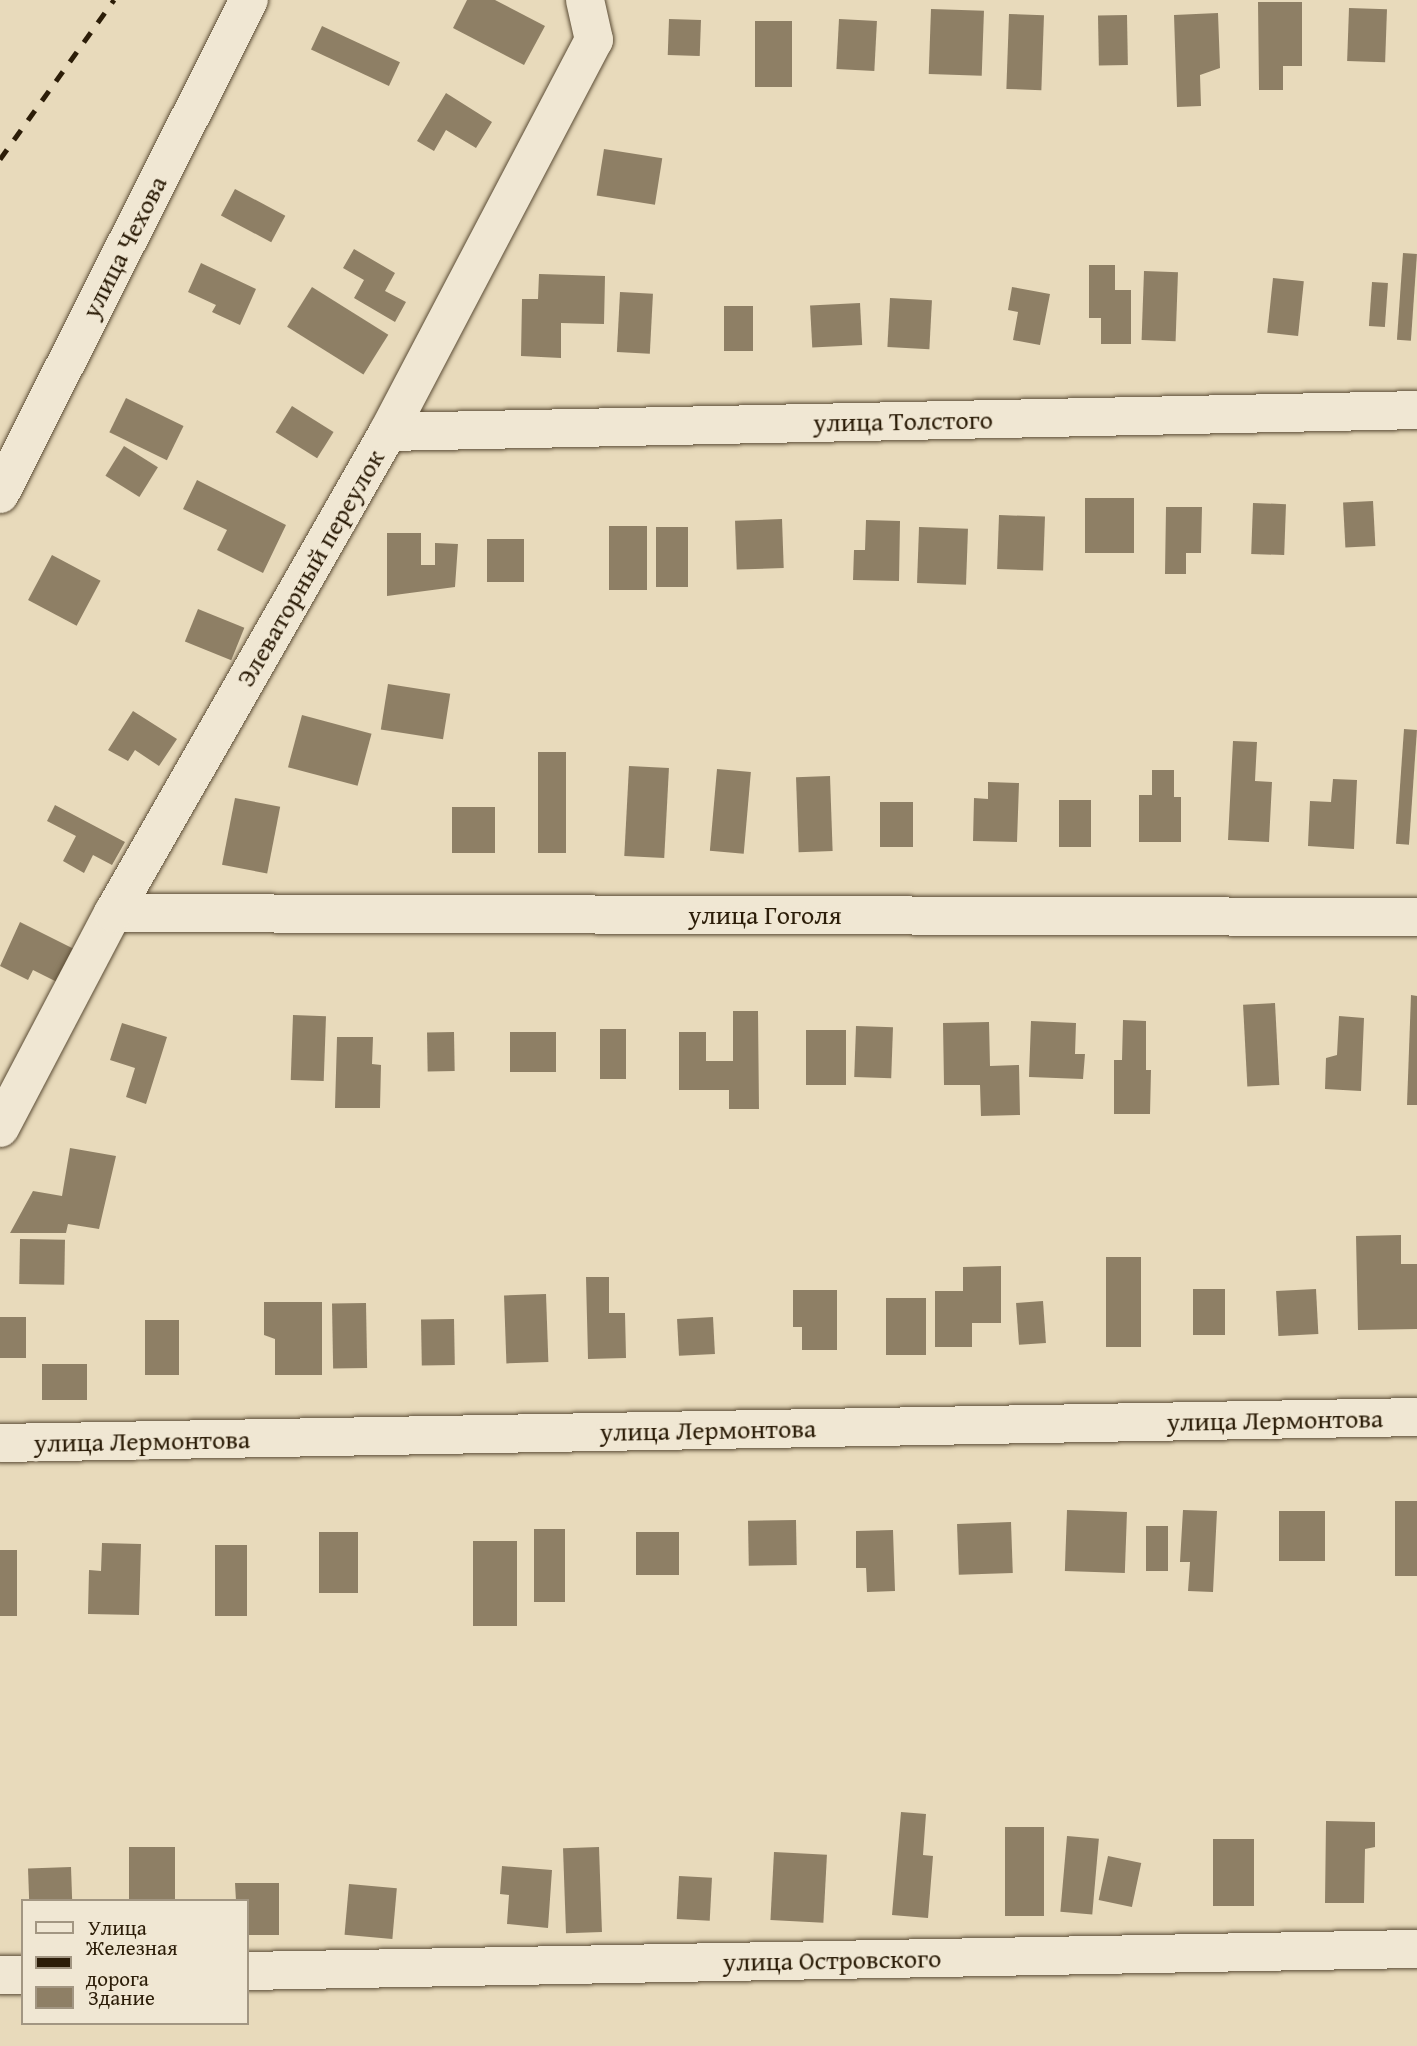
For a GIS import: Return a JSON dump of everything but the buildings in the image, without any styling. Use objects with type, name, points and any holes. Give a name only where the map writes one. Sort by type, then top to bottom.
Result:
[{"type":"street","name":"улица Чехова","points":[[0,495],[249,0]]},
{"type":"street","name":"Элеваторный переулок","points":[[0,1128],[113,913],[388,432],[594,40],[585,0]]},
{"type":"street","name":"улица Толстого","points":[[388,432],[1417,410]]},
{"type":"street","name":"улица Гоголя","points":[[113,913],[1417,917]]},
{"type":"street","name":"улица Лермонтова","points":[[0,1443],[1417,1417]]},
{"type":"street","name":"улица Островского","points":[[248,1971],[1417,1949]]},
{"type":"street","points":[[0,1975],[21,1975]]},
{"type":"railway","points":[[0,159],[114,0]]}]
